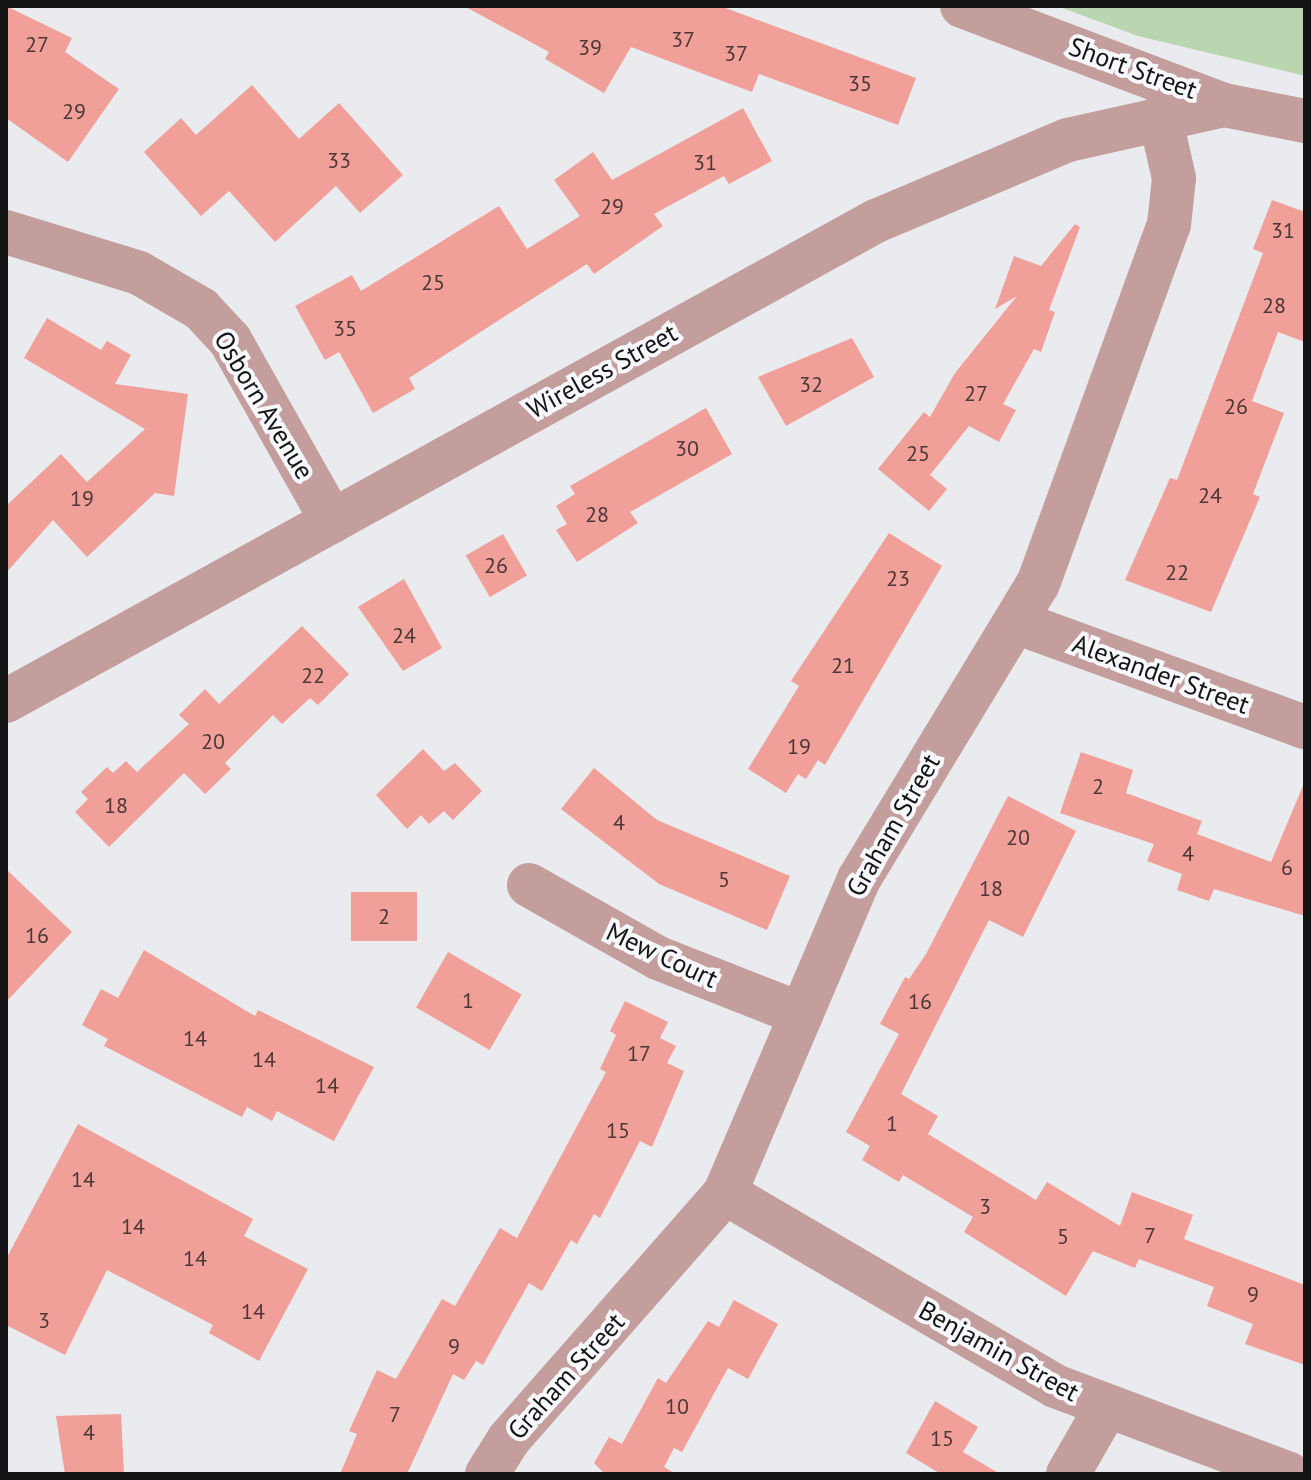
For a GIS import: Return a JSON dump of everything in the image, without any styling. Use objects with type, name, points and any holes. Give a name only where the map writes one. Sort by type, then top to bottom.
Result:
[{"type":"street","name":"Short Street","points":[[962,6],[1224,105],[1305,121]]},
{"type":"street","name":"Wireless Street","points":[[6,701],[876,221],[1068,140],[1224,105]]},
{"type":"street","name":"Graham Street","points":[[487,1474],[509,1439],[725,1193],[859,879],[1016,622],[1057,543],[1169,225],[1174,178],[1160,117]]},
{"type":"street","name":"Osborn Avenue","points":[[6,232],[139,273],[201,309],[230,340],[332,521]]},
{"type":"street","name":"Alexander Street","points":[[1016,622],[1305,727]]},
{"type":"street","name":"Mew Court","points":[[529,885],[658,958],[801,1014]]},
{"type":"street","name":"Benjamin Street","points":[[725,1193],[1017,1366],[1106,1408],[1289,1474]]},
{"type":"street","points":[[1068,1474],[1106,1408]]},
{"type":"green space","points":[[1057,6],[1305,6],[1305,76],[1138,36]]},
{"type":"building","points":[[6,6],[72,38],[65,52],[119,89],[68,162],[6,118]]},
{"type":"building","points":[[464,6],[720,6],[916,78],[898,125],[759,74],[752,92],[631,47],[604,93],[545,59],[549,52]]},
{"type":"building","points":[[252,85],[299,139],[339,103],[403,175],[360,213],[336,186],[275,242],[229,191],[201,216],[144,152],[181,118],[196,135]]},
{"type":"building","points":[[743,108],[772,161],[729,184],[724,176],[654,214],[663,226],[594,274],[587,264],[409,378],[415,389],[373,413],[339,352],[325,360],[295,306],[352,275],[361,291],[499,206],[527,249],[580,216],[554,180],[593,152],[612,180]]},
{"type":"building","points":[[1272,200],[1305,212],[1305,342],[1278,332],[1252,401],[1284,413],[1253,494],[1260,497],[1211,612],[1125,580],[1170,478],[1177,480],[1263,253],[1253,249]]},
{"type":"building","points":[[1075,224],[1080,227],[1049,310],[1055,312],[1041,352],[1034,349],[1003,404],[1016,410],[999,442],[969,426],[930,475],[947,489],[929,511],[878,469],[924,412],[930,417],[955,373],[1017,296],[995,309],[1014,256],[1041,266]]},
{"type":"building","points":[[47,318],[101,350],[107,341],[131,355],[115,384],[188,394],[174,496],[155,493],[87,557],[53,520],[6,573],[6,506],[61,454],[87,482],[145,429],[24,358]]},
{"type":"building","points":[[852,338],[874,377],[786,426],[758,377]]},
{"type":"building","points":[[706,408],[732,454],[630,512],[638,523],[577,562],[556,530],[567,524],[556,506],[575,494],[570,486]]},
{"type":"building","points":[[889,533],[942,566],[825,765],[818,760],[806,779],[798,774],[786,793],[748,769],[799,686],[791,681]]},
{"type":"building","points":[[503,534],[527,576],[490,597],[466,556]]},
{"type":"building","points":[[404,579],[442,648],[403,671],[358,607]]},
{"type":"building","points":[[302,626],[349,674],[318,705],[310,698],[282,724],[273,715],[225,763],[231,769],[205,794],[184,773],[109,847],[75,812],[88,799],[81,792],[107,767],[113,773],[126,761],[137,772],[189,724],[179,715],[205,689],[219,704]]},
{"type":"building","points":[[423,749],[444,771],[455,763],[482,791],[453,820],[444,811],[429,824],[421,815],[407,829],[376,795]]},
{"type":"building","points":[[1081,752],[1133,770],[1126,793],[1202,821],[1197,834],[1271,862],[1305,781],[1305,916],[1214,889],[1209,901],[1177,890],[1182,874],[1147,861],[1154,844],[1060,813]]},
{"type":"building","points":[[594,768],[657,820],[790,876],[767,930],[659,884],[561,809]]},
{"type":"building","points":[[1008,796],[1076,831],[1023,937],[989,920],[901,1094],[938,1116],[928,1134],[1036,1200],[1047,1182],[1120,1226],[1132,1192],[1193,1215],[1184,1239],[1305,1285],[1305,1365],[1245,1344],[1253,1324],[1207,1306],[1214,1287],[1139,1259],[1135,1268],[1093,1251],[1066,1296],[964,1232],[973,1217],[903,1175],[899,1182],[862,1160],[870,1146],[846,1132],[899,1034],[880,1024],[905,977],[909,979],[926,954]]},
{"type":"building","points":[[6,869],[72,932],[6,1002]]},
{"type":"building","points":[[351,892],[417,892],[417,941],[351,941]]},
{"type":"building","points":[[144,950],[255,1016],[258,1010],[374,1067],[334,1141],[277,1111],[272,1121],[247,1107],[242,1117],[104,1046],[108,1039],[82,1025],[101,989],[118,998]]},
{"type":"building","points":[[448,952],[522,994],[490,1050],[416,1007]]},
{"type":"building","points":[[625,1001],[668,1022],[660,1038],[676,1046],[667,1063],[684,1071],[652,1147],[640,1141],[600,1218],[594,1214],[577,1244],[571,1240],[542,1291],[529,1283],[483,1365],[476,1361],[464,1380],[453,1374],[407,1474],[340,1474],[357,1434],[349,1431],[377,1370],[396,1379],[442,1299],[455,1306],[500,1228],[517,1238],[606,1072],[600,1069],[616,1035],[610,1031]]},
{"type":"building","points":[[78,1124],[253,1219],[244,1236],[308,1269],[259,1361],[209,1333],[213,1325],[107,1270],[65,1355],[6,1325],[6,1259]]},
{"type":"building","points":[[734,1300],[778,1324],[748,1379],[728,1368],[682,1452],[674,1448],[664,1467],[676,1474],[605,1474],[594,1463],[609,1437],[622,1444],[658,1378],[666,1383],[708,1321],[719,1327]]},
{"type":"building","points":[[935,1401],[978,1427],[963,1452],[1000,1474],[941,1474],[906,1453]]},
{"type":"building","points":[[121,1414],[124,1474],[65,1474],[56,1416]]}]
